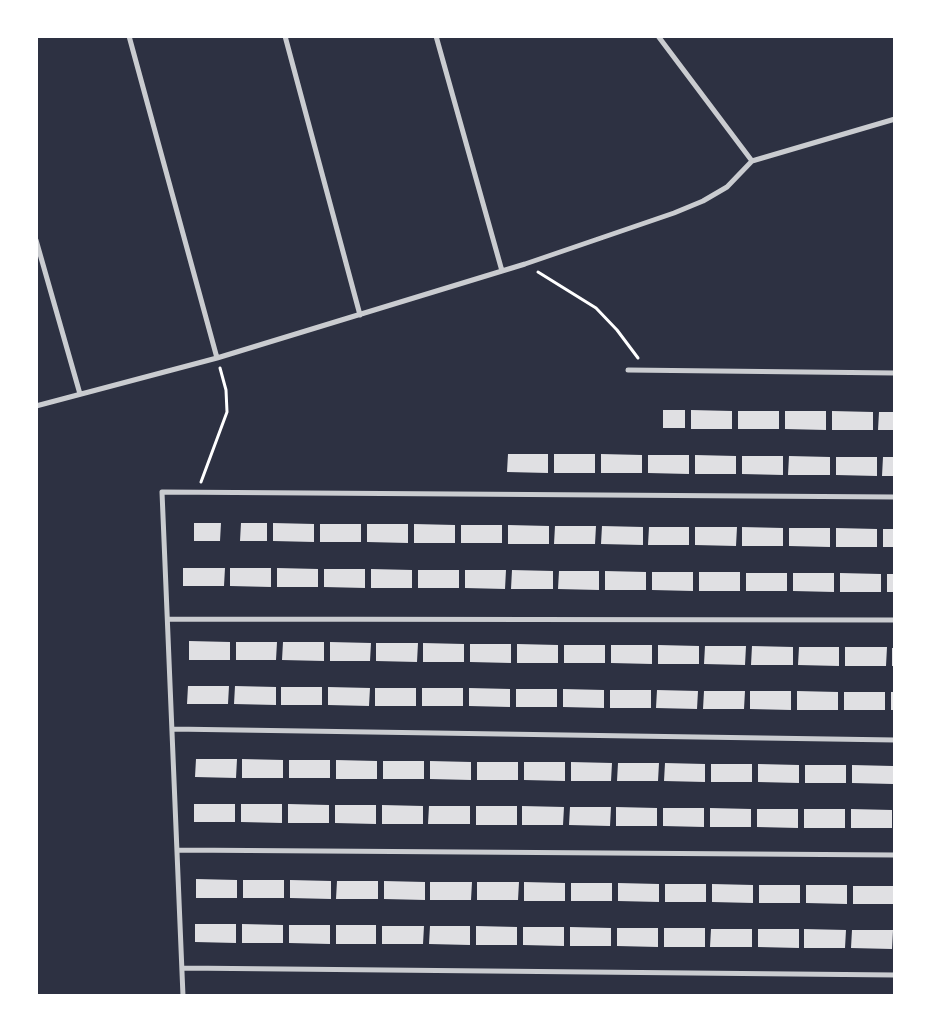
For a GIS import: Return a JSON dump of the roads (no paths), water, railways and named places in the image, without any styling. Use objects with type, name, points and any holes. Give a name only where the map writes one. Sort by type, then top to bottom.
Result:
[{"type":"street","points":[[129,36],[218,358]]},
{"type":"street","points":[[285,36],[360,316]]},
{"type":"street","points":[[436,36],[502,271]]},
{"type":"street","points":[[658,36],[752,161]]},
{"type":"street","points":[[36,406],[218,358],[525,264],[703,202],[727,187],[752,161],[895,119]]},
{"type":"street","points":[[36,240],[80,394]]},
{"type":"street","points":[[628,370],[895,373]]},
{"type":"street","points":[[183,996],[162,492],[895,497]]},
{"type":"street","points":[[168,619],[895,620]]},
{"type":"street","points":[[172,729],[895,740]]},
{"type":"street","points":[[177,850],[895,855]]},
{"type":"street","points":[[182,968],[895,975]]}]
